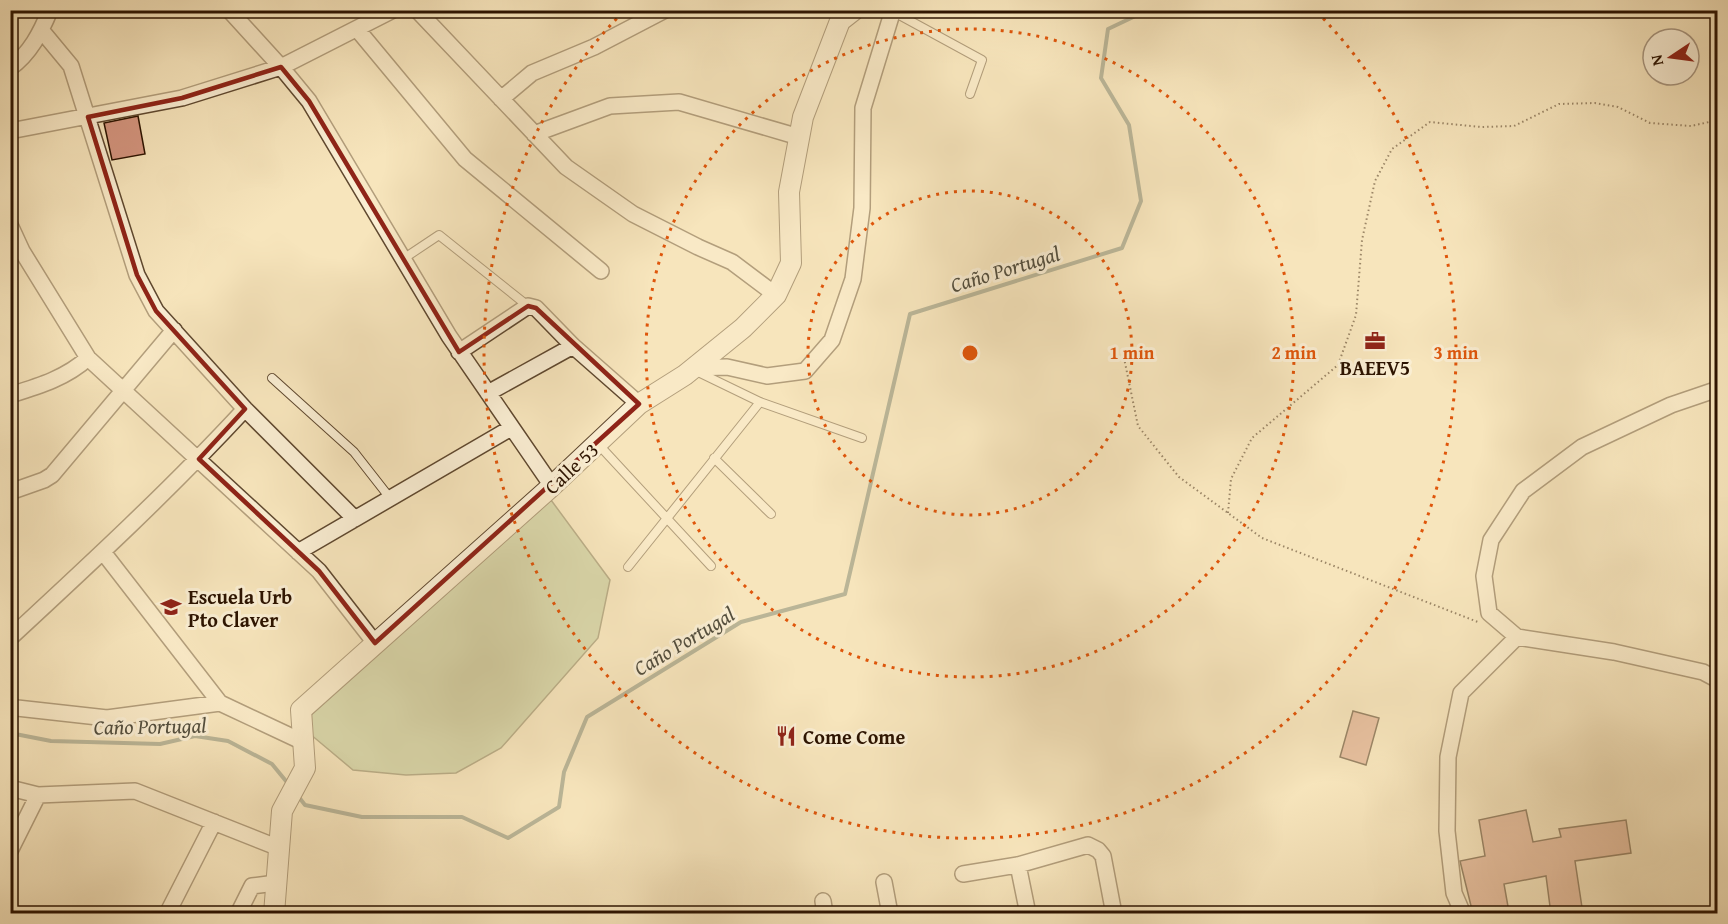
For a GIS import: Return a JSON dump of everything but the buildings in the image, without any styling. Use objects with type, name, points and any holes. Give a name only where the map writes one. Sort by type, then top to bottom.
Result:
[{"type":"street","points":[[10,68],[20,61],[42,30],[50,10]]},
{"type":"street","points":[[229,10],[309,101],[459,352],[552,486]]},
{"type":"street","points":[[10,131],[182,98],[281,67],[393,10]]},
{"type":"street","points":[[417,10],[566,167],[633,214],[732,262],[776,295]]},
{"type":"street","points":[[501,99],[532,73],[594,47],[665,10]]},
{"type":"street","points":[[693,369],[726,367],[767,376],[805,371],[832,340],[853,279],[862,208],[863,108],[893,11]]},
{"type":"street","name":"Calle 53","points":[[274,914],[282,811],[305,768],[301,711],[552,486],[639,404],[693,369],[743,328],[776,295],[791,263],[789,192],[803,117],[842,14]]},
{"type":"street","points":[[357,29],[465,159],[601,271]]},
{"type":"street","points":[[42,30],[71,66],[137,274],[156,311],[245,410],[355,519]]},
{"type":"street","points":[[534,134],[610,106],[679,102],[799,137]]},
{"type":"street","points":[[10,225],[16,254],[88,358],[319,571],[375,643]]},
{"type":"street","points":[[459,352],[528,306],[536,308],[573,346],[639,404]]},
{"type":"street","points":[[10,492],[45,480],[52,475],[174,330]]},
{"type":"street","points":[[488,393],[573,346]]},
{"type":"street","points":[[10,395],[46,384],[76,370],[88,358]]},
{"type":"street","points":[[1718,389],[1671,405],[1582,447],[1523,491],[1491,540],[1484,576],[1489,613],[1518,637],[1614,652],[1703,672],[1718,680]]},
{"type":"street","points":[[10,638],[199,459],[245,410]]},
{"type":"street","points":[[298,552],[511,428]]},
{"type":"street","points":[[103,552],[220,703],[303,742]]},
{"type":"street","points":[[1463,914],[1454,893],[1447,831],[1448,757],[1461,693],[1518,637]]},
{"type":"street","points":[[10,705],[17,708],[107,718],[220,703]]},
{"type":"street","points":[[10,788],[38,795],[135,791],[279,848]]},
{"type":"street","points":[[10,851],[38,795]]},
{"type":"street","points":[[167,914],[214,822]]},
{"type":"street","points":[[963,874],[1018,865],[1088,845],[1098,849],[1103,856],[1113,914]]},
{"type":"street","points":[[1018,865],[1028,914]]},
{"type":"street","points":[[884,882],[890,914]]},
{"type":"street","points":[[238,914],[252,886],[276,883]]},
{"type":"lane","points":[[893,11],[982,60],[970,94]]},
{"type":"lane","points":[[403,259],[439,235],[528,306]]},
{"type":"lane","points":[[693,369],[760,402],[862,438]]},
{"type":"lane","points":[[272,378],[354,452],[390,498]]},
{"type":"lane","points":[[628,567],[760,402]]},
{"type":"lane","points":[[597,443],[711,566]]},
{"type":"lane","points":[[714,458],[771,514]]},
{"type":"path","points":[[1228,513],[1231,479],[1252,438],[1338,365],[1356,315],[1362,240],[1375,181],[1392,149],[1430,122],[1481,127],[1514,126],[1559,104],[1595,103],[1618,107],[1650,123],[1691,126],[1718,120]]},
{"type":"path","points":[[1123,353],[1138,426],[1179,477],[1262,538],[1485,625]]},
{"type":"highlighted area","points":[[281,67],[309,101],[459,352],[528,306],[536,308],[639,404],[375,643],[319,571],[199,459],[245,409],[156,311],[137,275],[88,117],[182,98]]},
{"type":"green space","points":[[551,500],[610,580],[598,638],[501,748],[456,773],[406,775],[353,770],[310,734],[309,717]]},
{"type":"waterway","name":"Caño Portugal","points":[[298,796],[305,805],[362,817],[462,817],[508,838],[559,807],[564,772],[587,717],[741,622],[845,594],[910,314],[1122,248],[1141,201],[1129,125],[1101,78],[1108,29],[1148,10]]},
{"type":"waterway","name":"Caño Portugal","points":[[10,733],[51,741],[160,744],[195,736],[228,741],[272,764],[290,786]]},
{"type":"place","name":"BAEEV5","points":[[1375,341]]},
{"type":"place","name":"Escuela Urb Pto Claver","points":[[171,607]]},
{"type":"place","name":"Come Come","points":[[786,736]]}]
